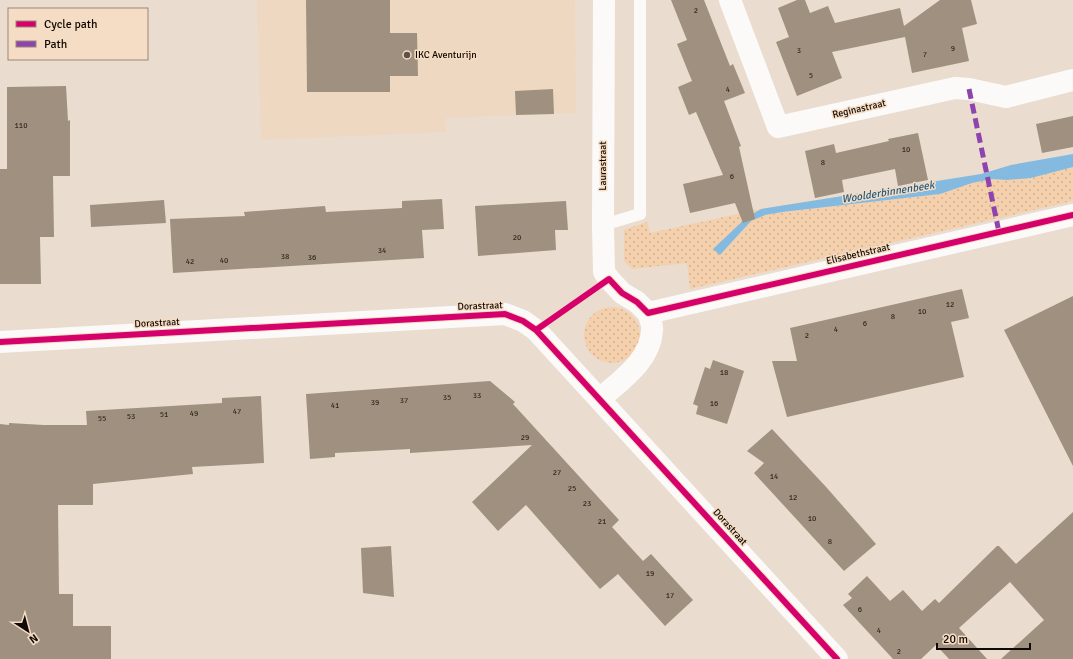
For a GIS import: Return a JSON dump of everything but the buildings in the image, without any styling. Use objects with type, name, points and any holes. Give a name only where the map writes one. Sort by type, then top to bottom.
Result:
[{"type":"street","name":"Laurastraat","points":[[604,0],[602,225],[604,272],[622,293],[637,302],[648,313]]},
{"type":"street","name":"Reginastraat","points":[[730,0],[778,127],[955,88],[969,89],[1006,97],[1073,80]]},
{"type":"street","name":"Elisabethstraat","points":[[648,313],[1073,215]]},
{"type":"street","points":[[600,398],[637,366],[650,346],[653,329],[648,313]]},
{"type":"street","name":"Dorastraat","points":[[0,342],[505,314],[523,320],[536,330],[600,398],[837,659]]},
{"type":"lane","points":[[602,225],[640,214],[640,0]]},
{"type":"shaded area","points":[[257,0],[575,0],[576,113],[446,118],[446,132],[261,140]]},
{"type":"shaded area","points":[[1073,167],[1073,201],[690,289],[687,263],[632,269],[624,261],[624,230],[647,222],[650,233],[761,209],[747,217],[720,255],[751,221],[765,215],[940,194],[972,183],[992,179],[1007,180],[1031,178]]},
{"type":"shaded area","points":[[612,307],[623,309],[632,315],[638,324],[640,335],[638,346],[632,355],[623,361],[612,363],[601,361],[592,355],[586,346],[584,335],[586,324],[592,315],[601,309]]},
{"type":"water","name":"Woolderbinnenbeek","points":[[1073,154],[1073,167],[1031,178],[1007,180],[992,179],[972,183],[940,194],[765,215],[751,221],[720,255],[713,249],[747,217],[761,209],[981,174],[1011,165]]},
{"type":"marked path","points":[[969,89],[999,232]]},
{"type":"cycle path","points":[[536,330],[609,279],[622,293],[637,302],[648,313],[1073,215]]},
{"type":"cycle path","points":[[0,342],[505,314],[523,321],[536,330],[837,659]]},
{"type":"place","name":"IKC Aventurijn","points":[[407,55]]}]
